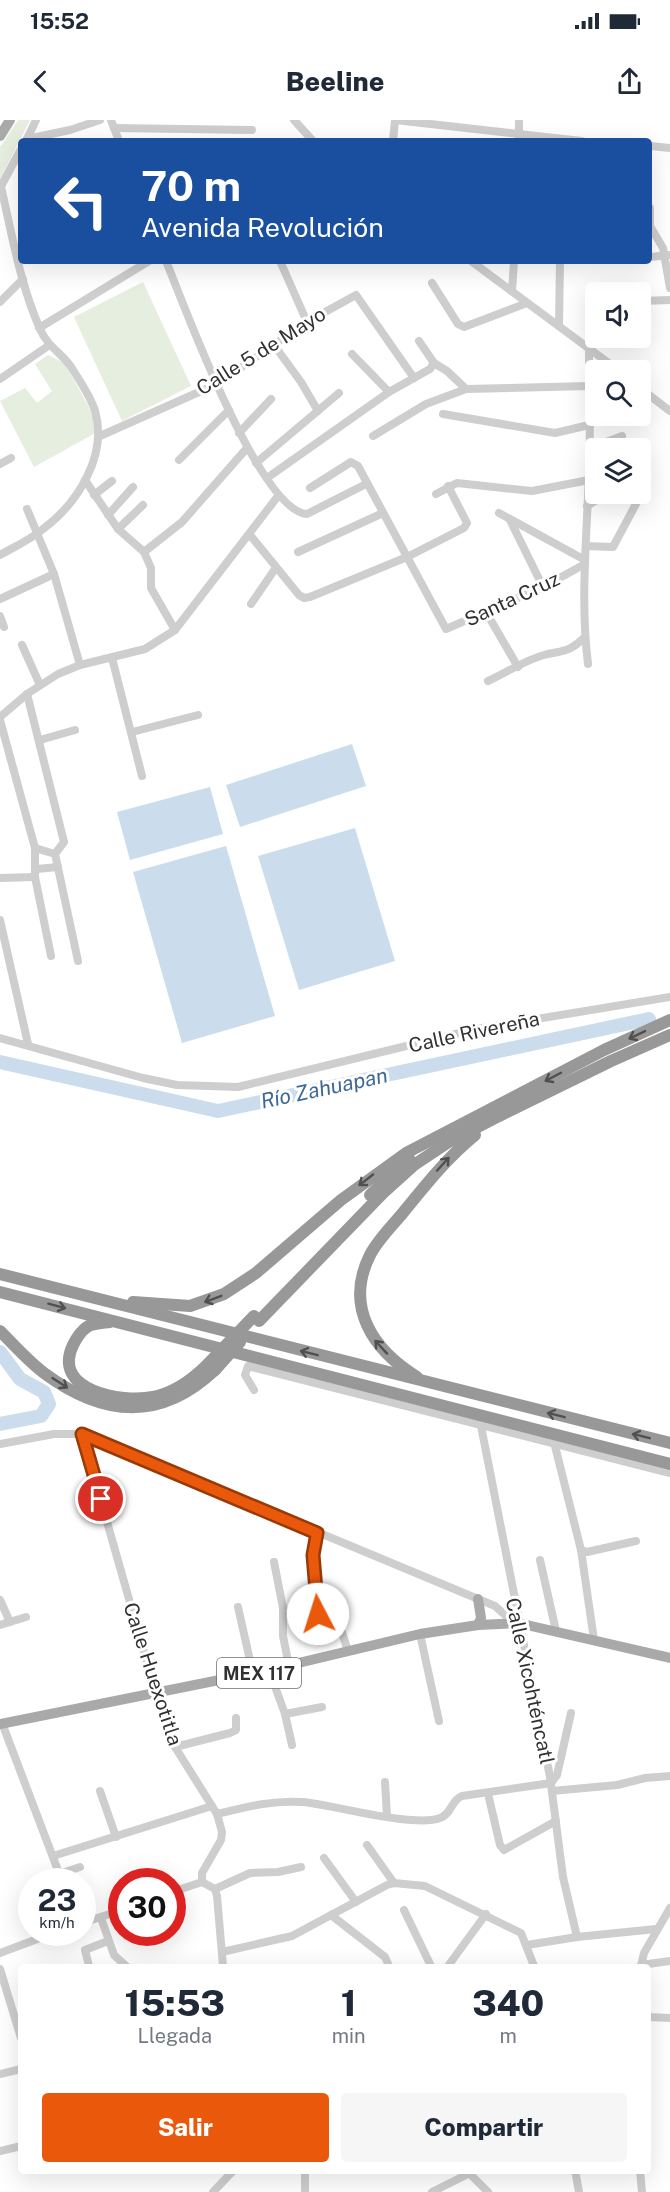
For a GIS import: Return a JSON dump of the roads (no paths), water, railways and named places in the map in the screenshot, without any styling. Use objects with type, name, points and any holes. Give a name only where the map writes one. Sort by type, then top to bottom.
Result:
[{"type":"highway","points":[[256,1318],[383,1193],[414,1166],[447,1143],[670,1020]]},
{"type":"highway","points":[[123,1305],[135,1301],[190,1306],[224,1294],[256,1273],[379,1170],[434,1139],[607,1055],[670,1035]]},
{"type":"highway","points":[[427,1383],[403,1368],[377,1344],[367,1328],[360,1301],[362,1276],[371,1253],[437,1171],[454,1152],[499,1116]]},
{"type":"highway","points":[[0,1331],[42,1372],[77,1395],[104,1406],[159,1405],[185,1395],[384,1181],[434,1139]]},
{"type":"highway","points":[[0,1274],[670,1443]]},
{"type":"highway","points":[[0,1292],[670,1464]]},
{"type":"highway","points":[[111,1321],[88,1326],[76,1339],[68,1356],[71,1372],[84,1386],[107,1396],[123,1399],[156,1397],[211,1367]]},
{"type":"main road","points":[[0,136],[10,120]]},
{"type":"main road","points":[[478,1599],[481,1618],[478,1625]]},
{"type":"main road","name":"MEX 117","points":[[1,1724],[253,1674],[420,1634],[478,1625],[516,1623],[670,1658]]},
{"type":"street","points":[[27,138],[36,120]]},
{"type":"street","points":[[35,138],[100,120]]},
{"type":"street","points":[[294,120],[310,138]]},
{"type":"street","points":[[393,138],[395,120],[519,138],[519,120]]},
{"type":"street","points":[[113,124],[252,130]]},
{"type":"street","points":[[652,146],[670,148]]},
{"type":"street","points":[[18,156],[0,188],[18,255]]},
{"type":"street","points":[[652,229],[666,256],[670,288]]},
{"type":"street","points":[[0,555],[38,533],[66,507],[85,480],[100,436],[95,409],[70,364],[48,346],[39,328],[20,264]]},
{"type":"street","points":[[39,328],[144,264]]},
{"type":"street","points":[[167,264],[239,433],[278,496],[294,509],[306,514],[366,484]]},
{"type":"street","points":[[281,264],[307,322]]},
{"type":"street","points":[[475,264],[605,360]]},
{"type":"street","points":[[512,291],[514,264]]},
{"type":"street","points":[[559,326],[560,264]]},
{"type":"street","points":[[0,302],[23,279]]},
{"type":"street","points":[[432,283],[459,324],[464,327],[527,303]]},
{"type":"street","name":"Calle 5 de Mayo","points":[[100,436],[217,384],[307,322],[356,295],[414,378]]},
{"type":"street","points":[[651,301],[670,300]]},
{"type":"street","points":[[419,341],[434,363],[466,388]]},
{"type":"street","points":[[274,345],[301,382],[318,411]]},
{"type":"street","points":[[0,379],[48,346]]},
{"type":"street","points":[[590,349],[590,360]]},
{"type":"street","points":[[352,354],[389,392]]},
{"type":"street","points":[[267,478],[389,392],[430,369],[434,363]]},
{"type":"street","points":[[373,436],[426,404],[466,388],[585,386]]},
{"type":"street","points":[[256,463],[339,393]]},
{"type":"street","points":[[651,396],[670,411]]},
{"type":"street","points":[[239,433],[271,399]]},
{"type":"street","points":[[179,460],[229,410]]},
{"type":"street","points":[[443,414],[555,433],[585,425]]},
{"type":"street","points":[[617,438],[622,436]]},
{"type":"street","points":[[144,552],[182,522],[247,448]]},
{"type":"street","points":[[0,464],[10,458]]},
{"type":"street","points":[[310,488],[351,462],[358,466],[407,557]]},
{"type":"street","points":[[85,480],[118,529],[144,552],[151,568],[151,588],[175,630]]},
{"type":"street","points":[[94,495],[112,481]]},
{"type":"street","points":[[436,494],[457,483],[532,491],[585,481]]},
{"type":"street","points":[[250,535],[275,569],[304,598],[407,557],[466,526],[448,486]]},
{"type":"street","points":[[108,515],[133,487]]},
{"type":"street","points":[[51,956],[36,873],[35,848],[0,718],[40,685],[80,665],[145,649],[175,630],[278,496]]},
{"type":"street","points":[[588,664],[585,637],[585,562],[587,506],[590,504]]},
{"type":"street","points":[[586,546],[613,547],[636,504]]},
{"type":"street","points":[[118,529],[143,505]]},
{"type":"street","points":[[27,509],[54,574],[80,665]]},
{"type":"street","points":[[298,552],[383,513]]},
{"type":"street","points":[[499,513],[585,562]]},
{"type":"street","points":[[509,519],[543,587]]},
{"type":"street","name":"Santa Cruz","points":[[407,557],[446,629],[543,587],[585,562]]},
{"type":"street","points":[[251,604],[275,569]]},
{"type":"street","points":[[0,599],[54,574]]},
{"type":"street","points":[[486,612],[518,667]]},
{"type":"street","points":[[0,616],[4,627]]},
{"type":"street","points":[[488,681],[545,655],[557,654],[574,647],[585,637]]},
{"type":"street","points":[[22,645],[40,685]]},
{"type":"street","points":[[112,658],[142,776]]},
{"type":"street","points":[[27,694],[64,842],[55,854],[78,961]]},
{"type":"street","points":[[132,732],[198,716]]},
{"type":"street","points":[[40,740],[75,730]]},
{"type":"street","points":[[35,848],[55,854]]},
{"type":"street","points":[[0,878],[58,867]]},
{"type":"street","points":[[0,921],[28,1044]]},
{"type":"street","name":"Calle Rivereña","points":[[0,1038],[143,1078],[177,1085],[238,1087],[476,1029],[670,997]]},
{"type":"street","points":[[254,1390],[245,1374],[248,1366],[555,1446],[670,1473]]},
{"type":"street","name":"Calle Xicohténcatl","points":[[480,1426],[516,1623],[552,1787],[563,1877],[577,1936]]},
{"type":"street","points":[[0,1444],[54,1434],[82,1434],[495,1606],[516,1623]]},
{"type":"street","name":"Calle Huexotitla","points":[[82,1434],[156,1694],[175,1747],[214,1810],[222,1836],[206,1864],[202,1882]]},
{"type":"street","points":[[555,1446],[581,1550],[594,1640]]},
{"type":"street","points":[[317,1533],[313,1555],[318,1614],[323,1620],[340,1626],[348,1651]]},
{"type":"street","points":[[581,1550],[587,1552],[636,1541]]},
{"type":"street","points":[[540,1560],[556,1632]]},
{"type":"street","points":[[274,1562],[289,1666]]},
{"type":"street","points":[[0,1600],[10,1622]]},
{"type":"street","points":[[238,1607],[253,1674]]},
{"type":"street","points":[[0,1625],[27,1617]]},
{"type":"street","points":[[420,1634],[439,1721]]},
{"type":"street","points":[[269,1670],[285,1714],[292,1745]]},
{"type":"street","points":[[285,1714],[322,1707]]},
{"type":"street","points":[[552,1787],[557,1775],[571,1713]]},
{"type":"street","points":[[175,1747],[231,1733],[236,1730],[236,1718]]},
{"type":"street","points":[[1,1724],[58,1868]]},
{"type":"street","points":[[53,1856],[214,1810],[270,1801],[304,1802],[387,1816],[441,1818],[447,1814],[456,1798],[462,1796],[552,1787],[616,1785],[645,1778],[670,1776]]},
{"type":"street","points":[[385,1782],[387,1816]]},
{"type":"street","points":[[100,1791],[116,1837]]},
{"type":"street","points":[[489,1798],[500,1845],[504,1850],[556,1821]]},
{"type":"street","points":[[368,1845],[394,1883]]},
{"type":"street","points":[[324,1858],[356,1902]]},
{"type":"street","points":[[186,1887],[202,1882],[215,1888],[250,1873],[278,1872],[301,1867]]},
{"type":"street","points":[[222,1952],[292,1936],[394,1883],[417,1884],[486,1914],[518,1931],[526,1941],[533,1964]]},
{"type":"street","points":[[215,1888],[223,1964]]},
{"type":"street","points":[[642,1964],[656,1929],[670,1908]]},
{"type":"street","points":[[404,1910],[429,1964]]},
{"type":"street","points":[[448,1964],[486,1914]]},
{"type":"street","points":[[96,1919],[108,1915]]},
{"type":"street","points":[[331,1915],[385,1957],[388,1964]]},
{"type":"street","points":[[88,1964],[85,1950],[108,1941],[101,1918]]},
{"type":"street","points":[[526,1941],[656,1929]]},
{"type":"street","points":[[0,1953],[19,1946]]},
{"type":"street","points":[[110,1946],[114,1955],[124,1964]]},
{"type":"street","points":[[651,1965],[670,1962]]},
{"type":"street","points":[[0,1969],[18,2028]]},
{"type":"street","points":[[651,2017],[670,2018]]},
{"type":"street","points":[[0,2074],[18,2070]]},
{"type":"street","points":[[0,2151],[18,2147]]},
{"type":"street","points":[[213,2192],[230,2174]]},
{"type":"street","points":[[304,2192],[305,2174]]},
{"type":"street","points":[[432,2192],[464,2174]]},
{"type":"street","points":[[469,2174],[488,2192]]},
{"type":"street","points":[[576,2174],[579,2192]]},
{"type":"street","points":[[640,2174],[642,2192]]},
{"type":"water","points":[[352,744],[366,786],[240,827],[226,785]]},
{"type":"water","points":[[210,787],[223,834],[130,860],[117,812]]},
{"type":"water","points":[[355,828],[395,961],[299,990],[258,856]]},
{"type":"water","points":[[226,846],[275,1016],[182,1043],[133,872]]},
{"type":"waterway","name":"Río Zahuapan","points":[[0,1062],[218,1111],[649,1019]]},
{"type":"waterway","points":[[0,1352],[20,1379],[44,1392],[49,1404],[41,1416],[0,1424]]}]
